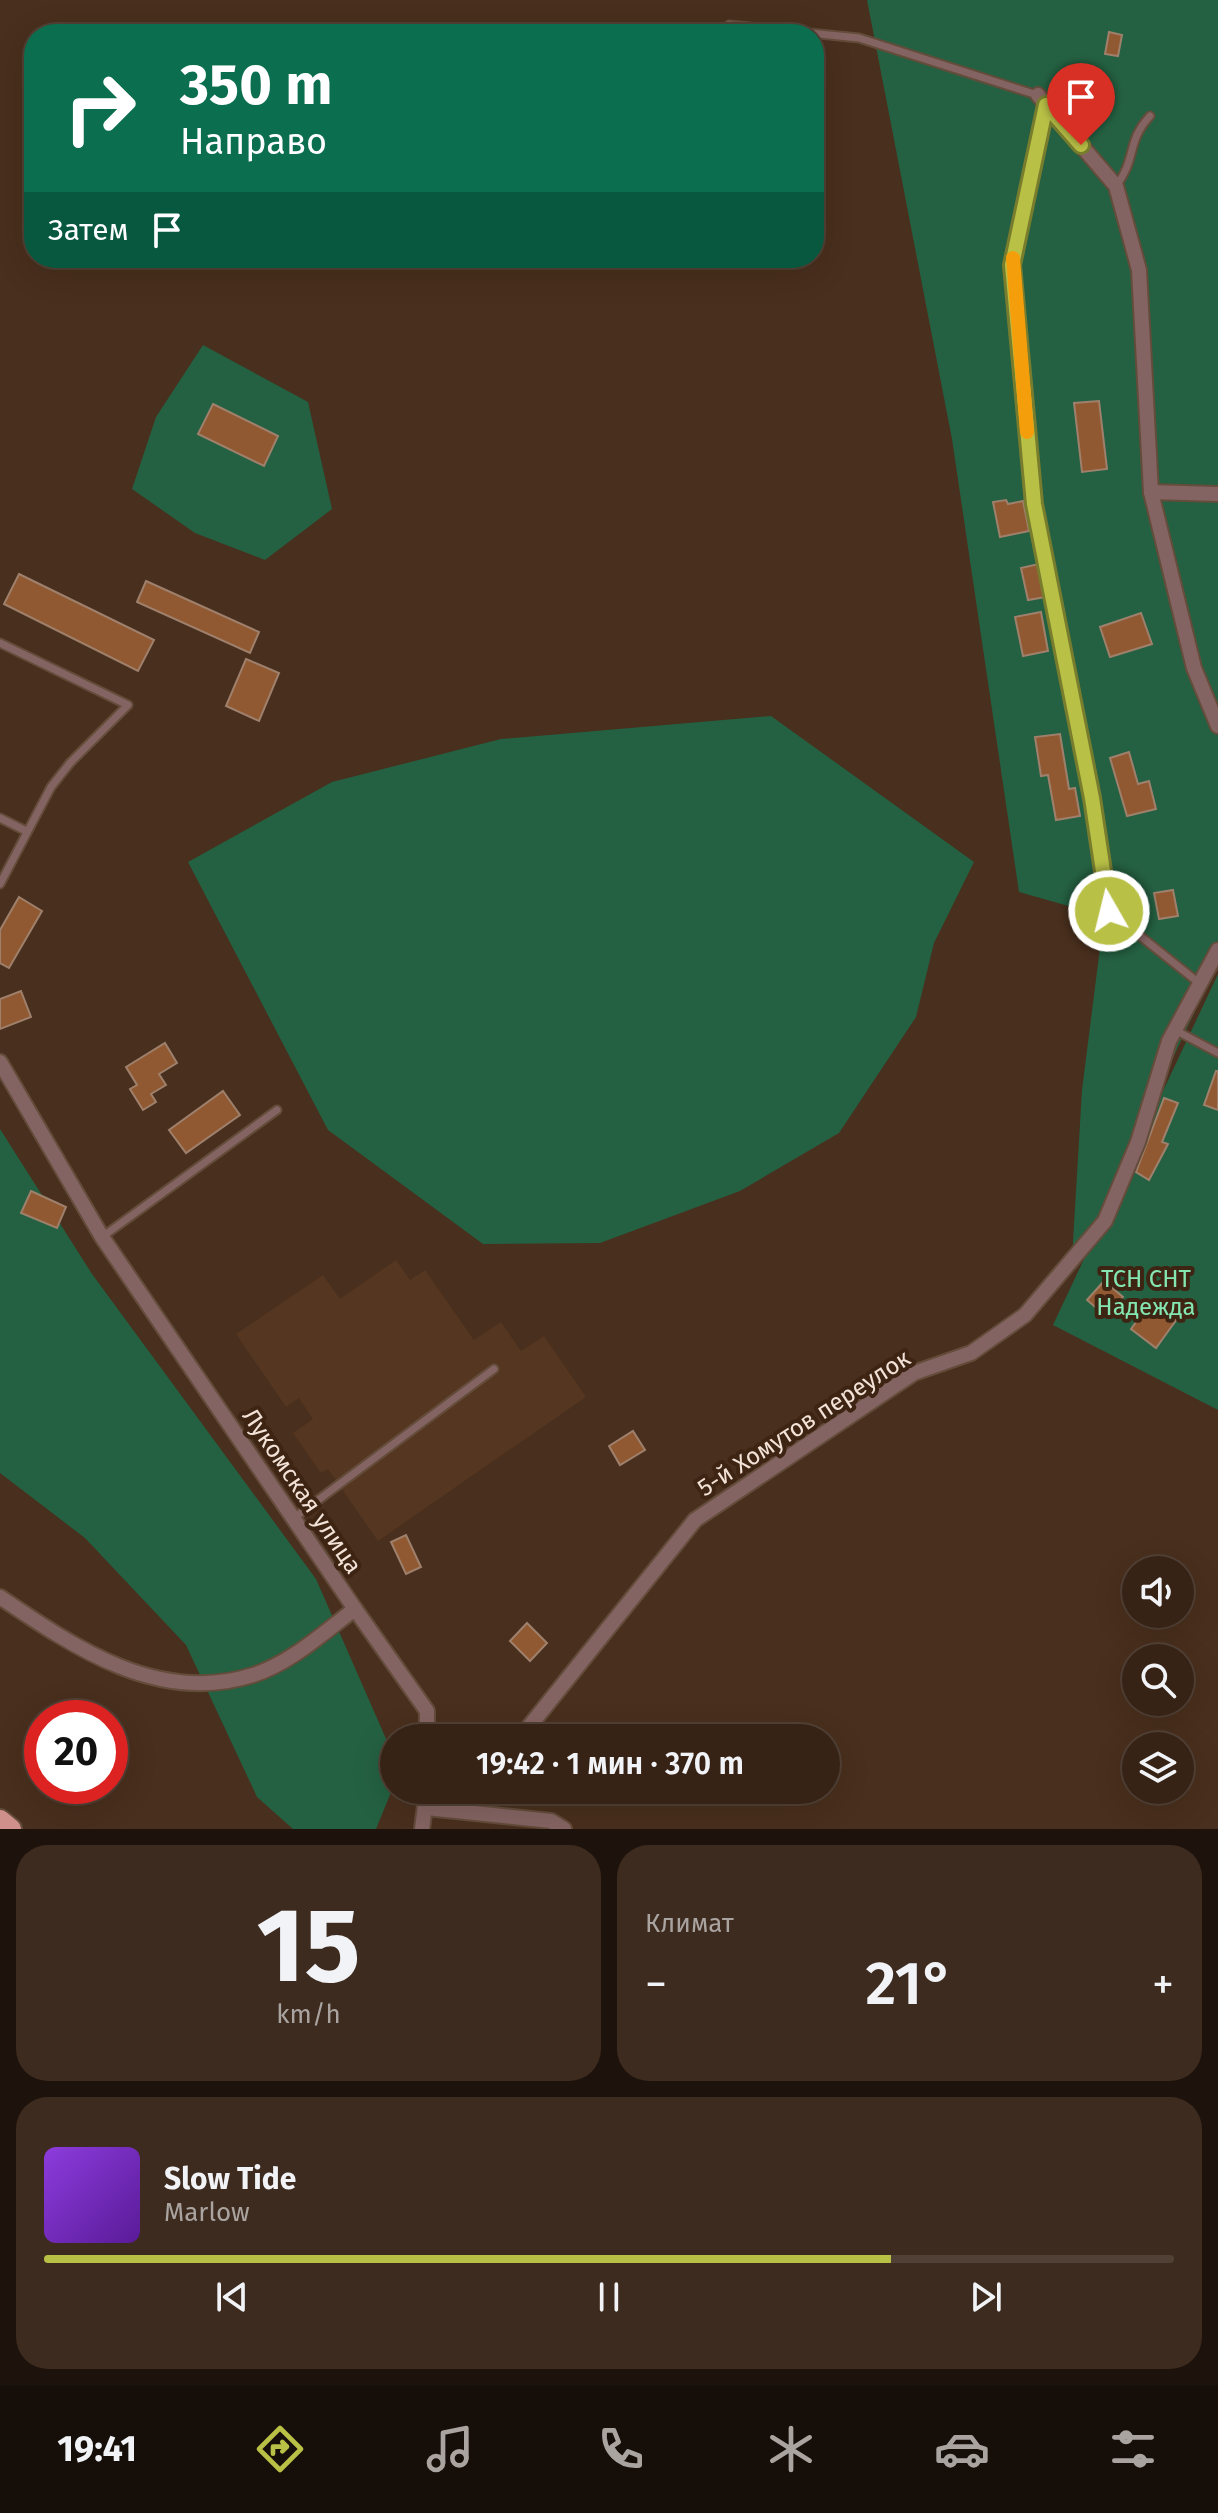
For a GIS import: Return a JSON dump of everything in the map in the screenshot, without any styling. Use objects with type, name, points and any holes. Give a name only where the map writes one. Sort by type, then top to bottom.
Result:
[{"type":"main road","points":[[0,1820],[11,1829]]},
{"type":"street","points":[[1042,100],[1116,186],[1139,270],[1151,492],[1194,668],[1218,726]]},
{"type":"street","points":[[1151,492],[1218,494]]},
{"type":"street","name":"5-й Хомутов переулок","points":[[531,1724],[695,1520],[914,1373],[971,1353],[1025,1315],[1105,1221],[1138,1142],[1175,1030],[1218,950]]},
{"type":"street","name":"Лукомская улица","points":[[0,1062],[102,1237],[355,1609],[295,1653],[254,1675],[213,1684],[185,1686],[118,1667],[0,1597]]},
{"type":"street","points":[[355,1609],[427,1711],[427,1724]]},
{"type":"street","points":[[422,1829],[427,1804]]},
{"type":"street","points":[[461,1811],[467,1804]]},
{"type":"street","points":[[427,1808],[551,1821],[564,1829]]},
{"type":"lane","points":[[824,34],[859,38],[1042,100],[1012,265],[1034,504],[1092,798],[1109,911],[1200,983]]},
{"type":"lane","points":[[1116,186],[1130,168],[1134,133],[1150,116]]},
{"type":"lane","points":[[0,643],[128,705],[70,763],[51,787],[0,884]]},
{"type":"lane","points":[[0,818],[26,831]]},
{"type":"lane","points":[[1175,1030],[1218,1053]]},
{"type":"lane","points":[[102,1237],[277,1110]]},
{"type":"lane","points":[[294,1518],[494,1369]]},
{"type":"shaded area","points":[[396,1260],[410,1280],[425,1270],[474,1340],[501,1322],[521,1351],[544,1336],[586,1397],[378,1541],[328,1469],[321,1473],[293,1433],[313,1419],[299,1398],[286,1407],[236,1334],[323,1275],[340,1299]]},
{"type":"green space","points":[[867,0],[1218,0],[1218,962],[1071,1275],[1082,1090],[1104,916],[1019,892],[952,439]]},
{"type":"green space","points":[[203,345],[308,402],[332,509],[265,560],[195,533],[132,489],[156,417]]},
{"type":"green space","points":[[771,716],[974,862],[934,943],[916,1017],[839,1133],[740,1191],[600,1243],[483,1244],[328,1130],[188,862],[332,782],[501,739]]},
{"type":"green space","name":"ТСН СНТ Надежда","points":[[1218,974],[1218,1410],[1053,1325]]},
{"type":"green space","points":[[0,1129],[92,1274],[316,1579],[380,1725],[380,1804],[386,1804],[376,1829],[293,1829],[257,1797],[186,1645],[85,1538],[0,1473]]},
{"type":"building","points":[[1109,32],[1122,35],[1118,56],[1105,54]]},
{"type":"building","points":[[1099,401],[1107,469],[1082,472],[1074,403]]},
{"type":"building","points":[[213,404],[278,436],[264,466],[198,434]]},
{"type":"building","points":[[1006,500],[1008,504],[1023,501],[1029,531],[1000,537],[993,502]]},
{"type":"building","points":[[1039,564],[1046,597],[1028,600],[1021,568]]},
{"type":"building","points":[[19,574],[154,640],[138,671],[4,604]]},
{"type":"building","points":[[146,581],[259,632],[250,653],[137,602]]},
{"type":"building","points":[[1041,612],[1048,651],[1023,656],[1015,617]]},
{"type":"building","points":[[1141,613],[1152,644],[1110,657],[1100,627]]},
{"type":"building","points":[[246,659],[279,673],[259,721],[226,706]]},
{"type":"building","points":[[1060,734],[1069,789],[1075,788],[1080,816],[1056,820],[1048,775],[1041,776],[1035,737]]},
{"type":"building","points":[[1129,752],[1138,784],[1149,781],[1156,809],[1127,816],[1110,758]]},
{"type":"building","points":[[1173,890],[1178,916],[1159,919],[1154,893]]},
{"type":"building","points":[[19,897],[42,911],[9,968],[0,963],[0,930]]},
{"type":"building","points":[[21,991],[31,1017],[0,1029],[0,999]]},
{"type":"building","points":[[165,1043],[177,1063],[159,1074],[166,1085],[151,1094],[156,1102],[143,1110],[130,1089],[137,1085],[126,1067]]},
{"type":"building","points":[[1218,1071],[1218,1110],[1204,1105]]},
{"type":"building","points":[[223,1091],[240,1115],[186,1153],[169,1130]]},
{"type":"building","points":[[1164,1098],[1178,1103],[1162,1142],[1168,1144],[1149,1180],[1136,1172]]},
{"type":"building","points":[[31,1191],[66,1207],[57,1228],[21,1213]]},
{"type":"building","points":[[1104,1281],[1123,1297],[1107,1317],[1087,1300]]},
{"type":"building","points":[[1152,1300],[1177,1319],[1156,1348],[1131,1329]]},
{"type":"building","points":[[633,1431],[645,1450],[620,1465],[609,1446]]},
{"type":"building","points":[[406,1535],[421,1567],[406,1574],[391,1542]]},
{"type":"building","points":[[527,1623],[547,1643],[530,1661],[510,1641]]},
{"type":"slow traffic","points":[[1013,258],[1027,432]]},
{"type":"route","points":[[1081,145],[1046,105],[1012,265],[1034,504],[1092,798],[1109,911]]}]
